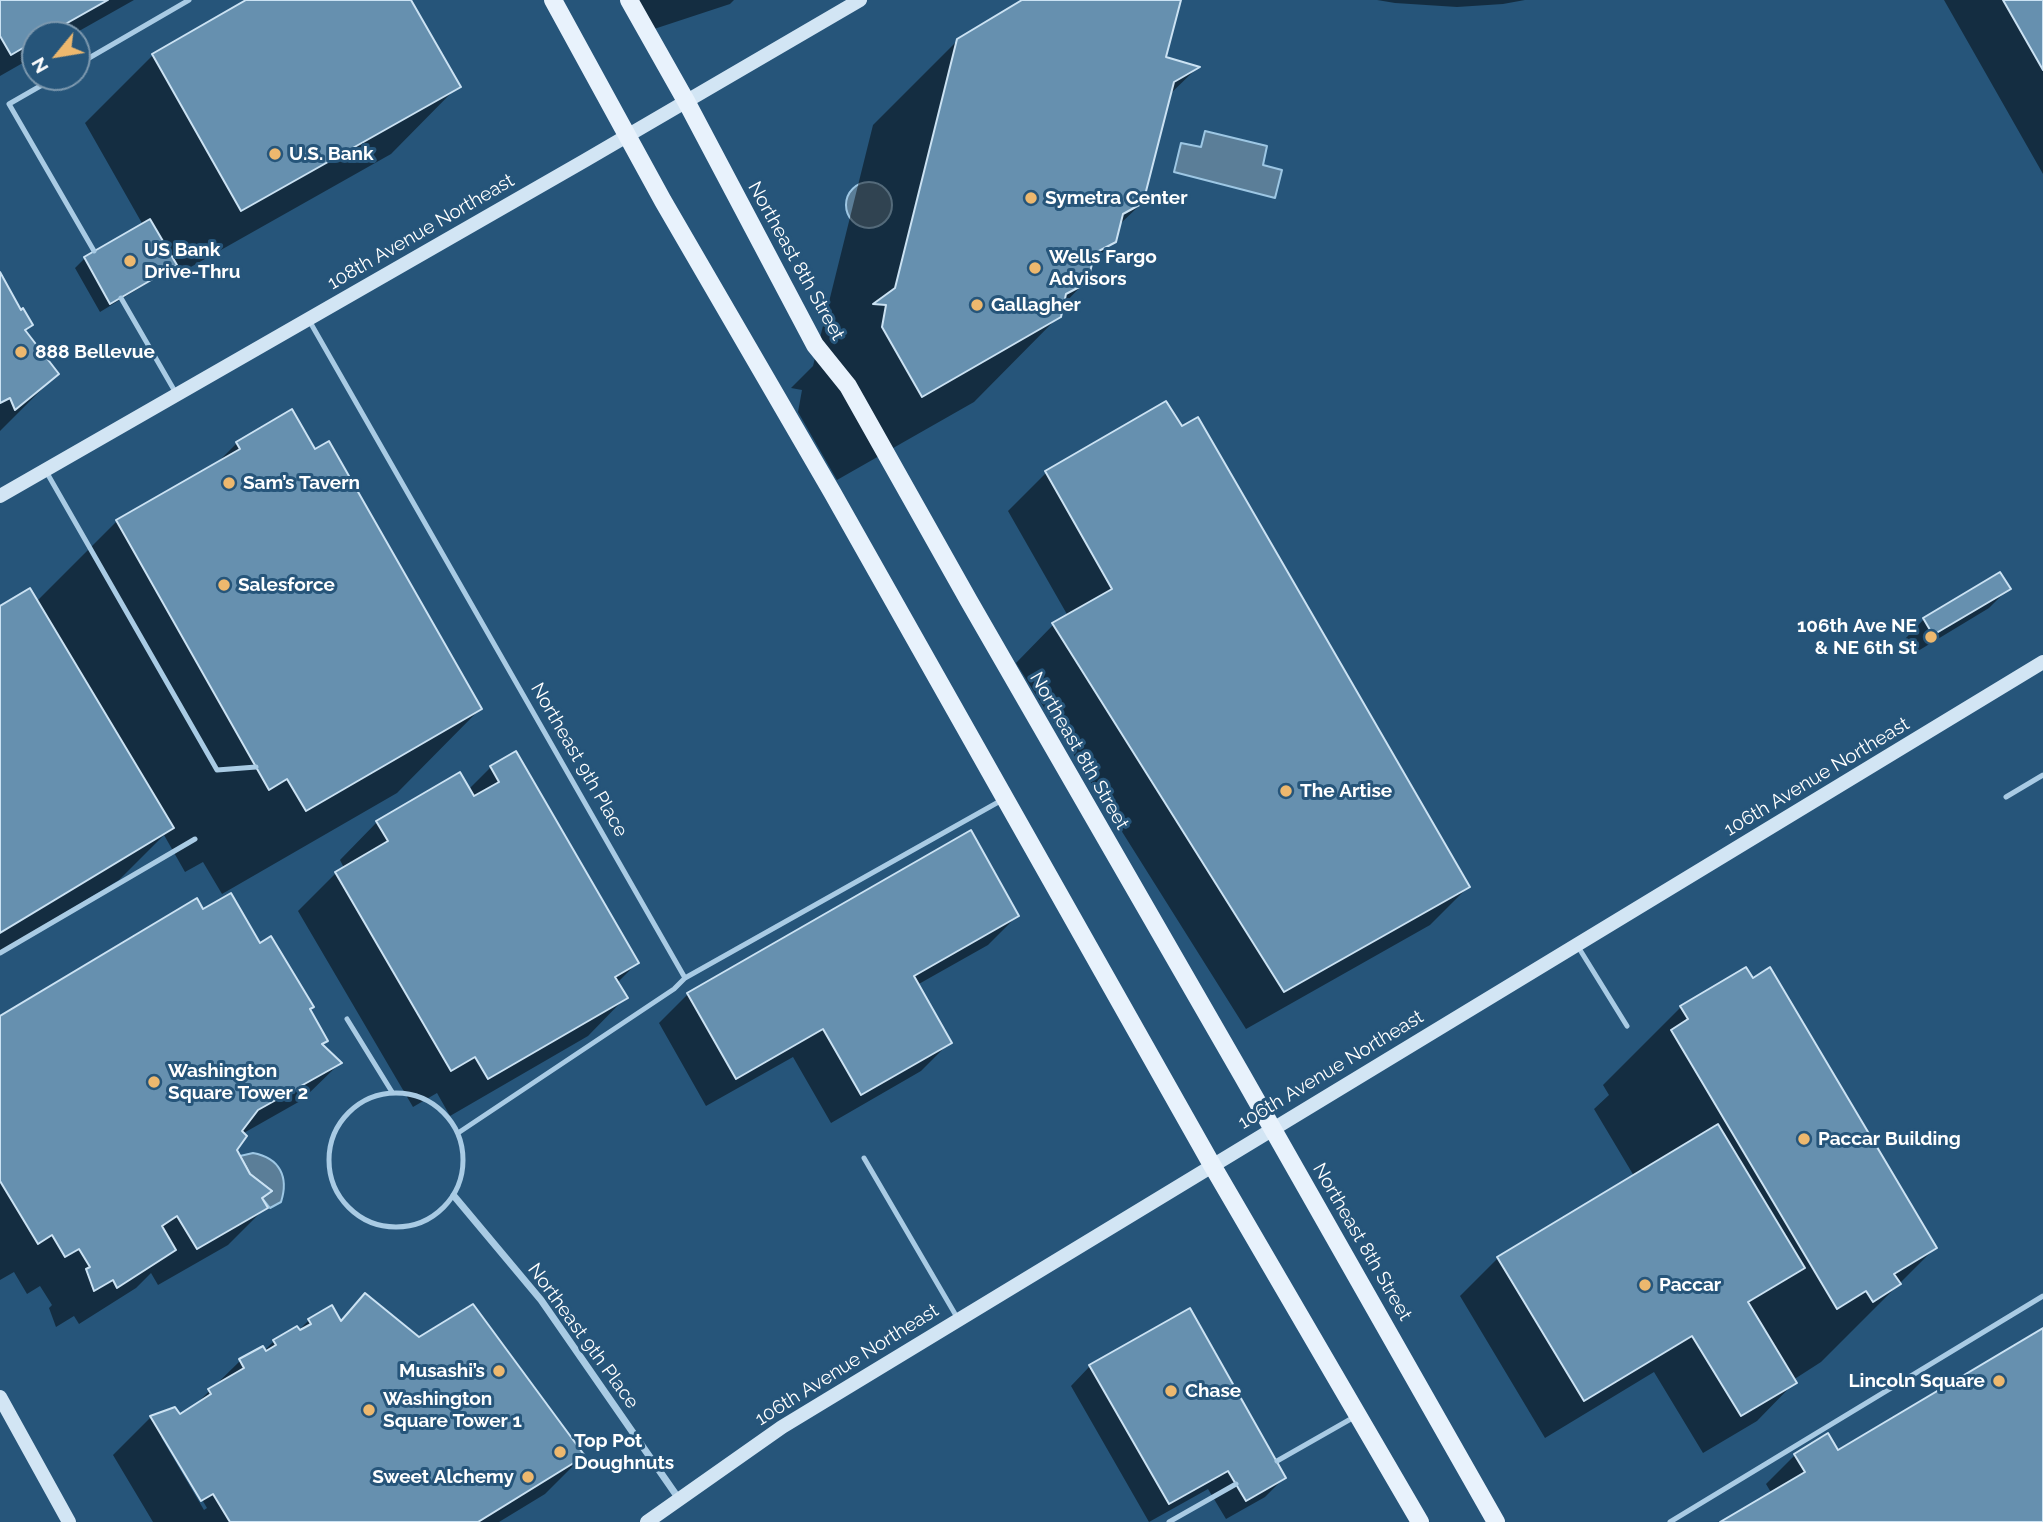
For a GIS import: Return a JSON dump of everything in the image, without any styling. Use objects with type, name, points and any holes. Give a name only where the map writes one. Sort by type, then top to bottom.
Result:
[{"type":"main road","points":[[553,0],[663,201],[832,492],[1212,1165],[1420,1522]]},
{"type":"main road","name":"Northeast 8th Street","points":[[629,0],[686,101],[815,345],[848,386],[1496,1522]]},
{"type":"street","name":"108th Avenue Northeast","points":[[0,496],[860,0]]},
{"type":"street","name":"106th Avenue Northeast","points":[[647,1522],[782,1427],[2043,662]]},
{"type":"street","name":"Northeast 9th Place","points":[[454,1196],[541,1300],[679,1499]]},
{"type":"street","points":[[0,1397],[69,1522]]},
{"type":"lane","points":[[91,57],[190,0]]},
{"type":"lane","points":[[32,91],[9,104],[94,251]]},
{"type":"lane","points":[[121,298],[177,395]]},
{"type":"lane","name":"Northeast 9th Place","points":[[309,319],[685,978]]},
{"type":"lane","points":[[45,470],[217,770],[256,767]]},
{"type":"lane","points":[[2006,797],[2043,775]]},
{"type":"lane","points":[[458,1133],[674,989],[685,978],[1005,799]]},
{"type":"lane","points":[[0,953],[195,839]]},
{"type":"lane","points":[[1577,944],[1627,1026]]},
{"type":"lane","points":[[347,1018],[392,1092]]},
{"type":"lane","points":[[392,1092],[413,1094],[432,1103],[448,1117],[458,1133],[464,1156],[462,1177],[454,1196],[437,1215],[415,1226],[390,1228],[366,1221],[346,1205],[333,1184],[329,1159],[333,1135],[347,1113],[367,1099],[392,1092]]},
{"type":"lane","points":[[864,1158],[958,1319]]},
{"type":"lane","points":[[1670,1522],[2043,1296]]},
{"type":"lane","points":[[1277,1461],[1358,1415]]},
{"type":"lane","points":[[1169,1522],[1236,1485]]},
{"type":"water","points":[[1205,131],[1267,146],[1263,165],[1282,170],[1275,198],[1174,172],[1181,143],[1201,147]]},
{"type":"water","points":[[869,182],[885,189],[892,205],[885,221],[869,228],[853,221],[846,205],[853,189]]},
{"type":"water","points":[[253,1153],[270,1159],[283,1177],[281,1202],[270,1208],[262,1198],[272,1191],[250,1174],[240,1156]]},
{"type":"building","points":[[0,0],[108,0],[71,21],[21,21],[21,49],[11,55],[0,36]]},
{"type":"building","name":"U.S. Bank","points":[[246,0],[411,0],[461,87],[241,211],[152,54]]},
{"type":"building","name":"Symetra Center","points":[[1022,0],[1181,0],[1166,57],[1200,67],[1174,82],[1143,203],[1123,214],[1116,242],[1095,253],[1087,283],[1066,294],[1061,317],[922,397],[882,327],[886,305],[873,304],[895,288],[957,39]]},
{"type":"building","points":[[2003,0],[2043,0],[2043,70]]},
{"type":"building","name":"US Bank Drive-Thru","points":[[150,219],[177,265],[110,304],[84,257]]},
{"type":"building","name":"888 Bellevue","points":[[0,272],[21,310],[23,308],[33,325],[25,330],[59,374],[15,410],[10,398],[0,403]]},
{"type":"building","name":"The Artise","points":[[1166,401],[1182,426],[1198,417],[1470,887],[1284,992],[1052,623],[1112,589],[1045,471]]},
{"type":"building","points":[[292,409],[315,449],[329,441],[482,709],[306,811],[287,779],[269,790],[116,520],[240,449],[236,442]]},
{"type":"building","points":[[2000,572],[2011,589],[1933,635],[1923,618]]},
{"type":"building","points":[[30,588],[174,828],[0,933],[0,606]]},
{"type":"building","points":[[516,751],[639,963],[615,977],[628,998],[488,1079],[475,1057],[451,1071],[335,872],[388,841],[376,821],[460,772],[474,796],[499,782],[490,766]]},
{"type":"building","points":[[971,830],[1019,916],[914,976],[952,1043],[861,1095],[823,1029],[736,1079],[687,993]]},
{"type":"building","name":"Washington Square Tower 2","points":[[231,893],[260,943],[271,936],[314,1007],[310,1009],[328,1041],[322,1044],[342,1063],[258,1110],[242,1131],[247,1136],[237,1150],[250,1174],[272,1191],[262,1198],[268,1208],[197,1249],[177,1216],[162,1226],[176,1250],[117,1288],[113,1280],[94,1291],[86,1269],[90,1267],[79,1249],[65,1257],[52,1235],[38,1244],[0,1181],[0,1016],[197,898],[203,909]]},
{"type":"building","name":"Paccar Building","points":[[1746,967],[1753,978],[1770,967],[1937,1248],[1894,1274],[1901,1284],[1873,1302],[1866,1291],[1837,1309],[1671,1030],[1688,1019],[1680,1006]]},
{"type":"building","name":"Paccar","points":[[1718,1124],[1805,1268],[1748,1302],[1797,1383],[1741,1416],[1692,1336],[1584,1401],[1497,1257]]},
{"type":"building","name":"Washington Square Tower 1","points":[[365,1293],[419,1337],[473,1304],[585,1456],[478,1522],[230,1522],[213,1494],[201,1501],[150,1416],[175,1407],[180,1414],[211,1394],[208,1389],[244,1368],[239,1359],[263,1346],[266,1351],[276,1345],[273,1340],[297,1326],[300,1330],[311,1324],[308,1319],[332,1305],[341,1321]]},
{"type":"building","name":"Chase","points":[[1190,1308],[1286,1478],[1246,1501],[1228,1471],[1169,1504],[1089,1365]]},
{"type":"building","name":"Lincoln Square","points":[[2043,1328],[2043,1522],[1720,1522],[1805,1472],[1794,1454],[1828,1433],[1838,1450]]},
{"type":"place","name":"U.S. Bank","points":[[275,154]]},
{"type":"place","name":"Symetra Center","points":[[1031,198]]},
{"type":"place","name":"US Bank Drive-Thru","points":[[130,261]]},
{"type":"place","name":"Wells Fargo Advisors","points":[[1035,268]]},
{"type":"place","name":"Gallagher","points":[[977,305]]},
{"type":"place","name":"888 Bellevue","points":[[21,352]]},
{"type":"place","name":"Sam’s Tavern","points":[[229,483]]},
{"type":"place","name":"Salesforce","points":[[224,585]]},
{"type":"place","name":"106th Ave NE & NE 6th St","points":[[1931,637]]},
{"type":"place","name":"The Artise","points":[[1286,791]]},
{"type":"place","name":"Washington Square Tower 2","points":[[154,1082]]},
{"type":"place","name":"Paccar Building","points":[[1804,1139]]},
{"type":"place","name":"Paccar","points":[[1645,1285]]},
{"type":"place","name":"Musashi’s","points":[[499,1371]]},
{"type":"place","name":"Lincoln Square","points":[[1999,1381]]},
{"type":"place","name":"Chase","points":[[1171,1391]]},
{"type":"place","name":"Washington Square Tower 1","points":[[369,1410]]},
{"type":"place","name":"Top Pot Doughnuts","points":[[560,1452]]},
{"type":"place","name":"Sweet Alchemy","points":[[528,1477]]}]
